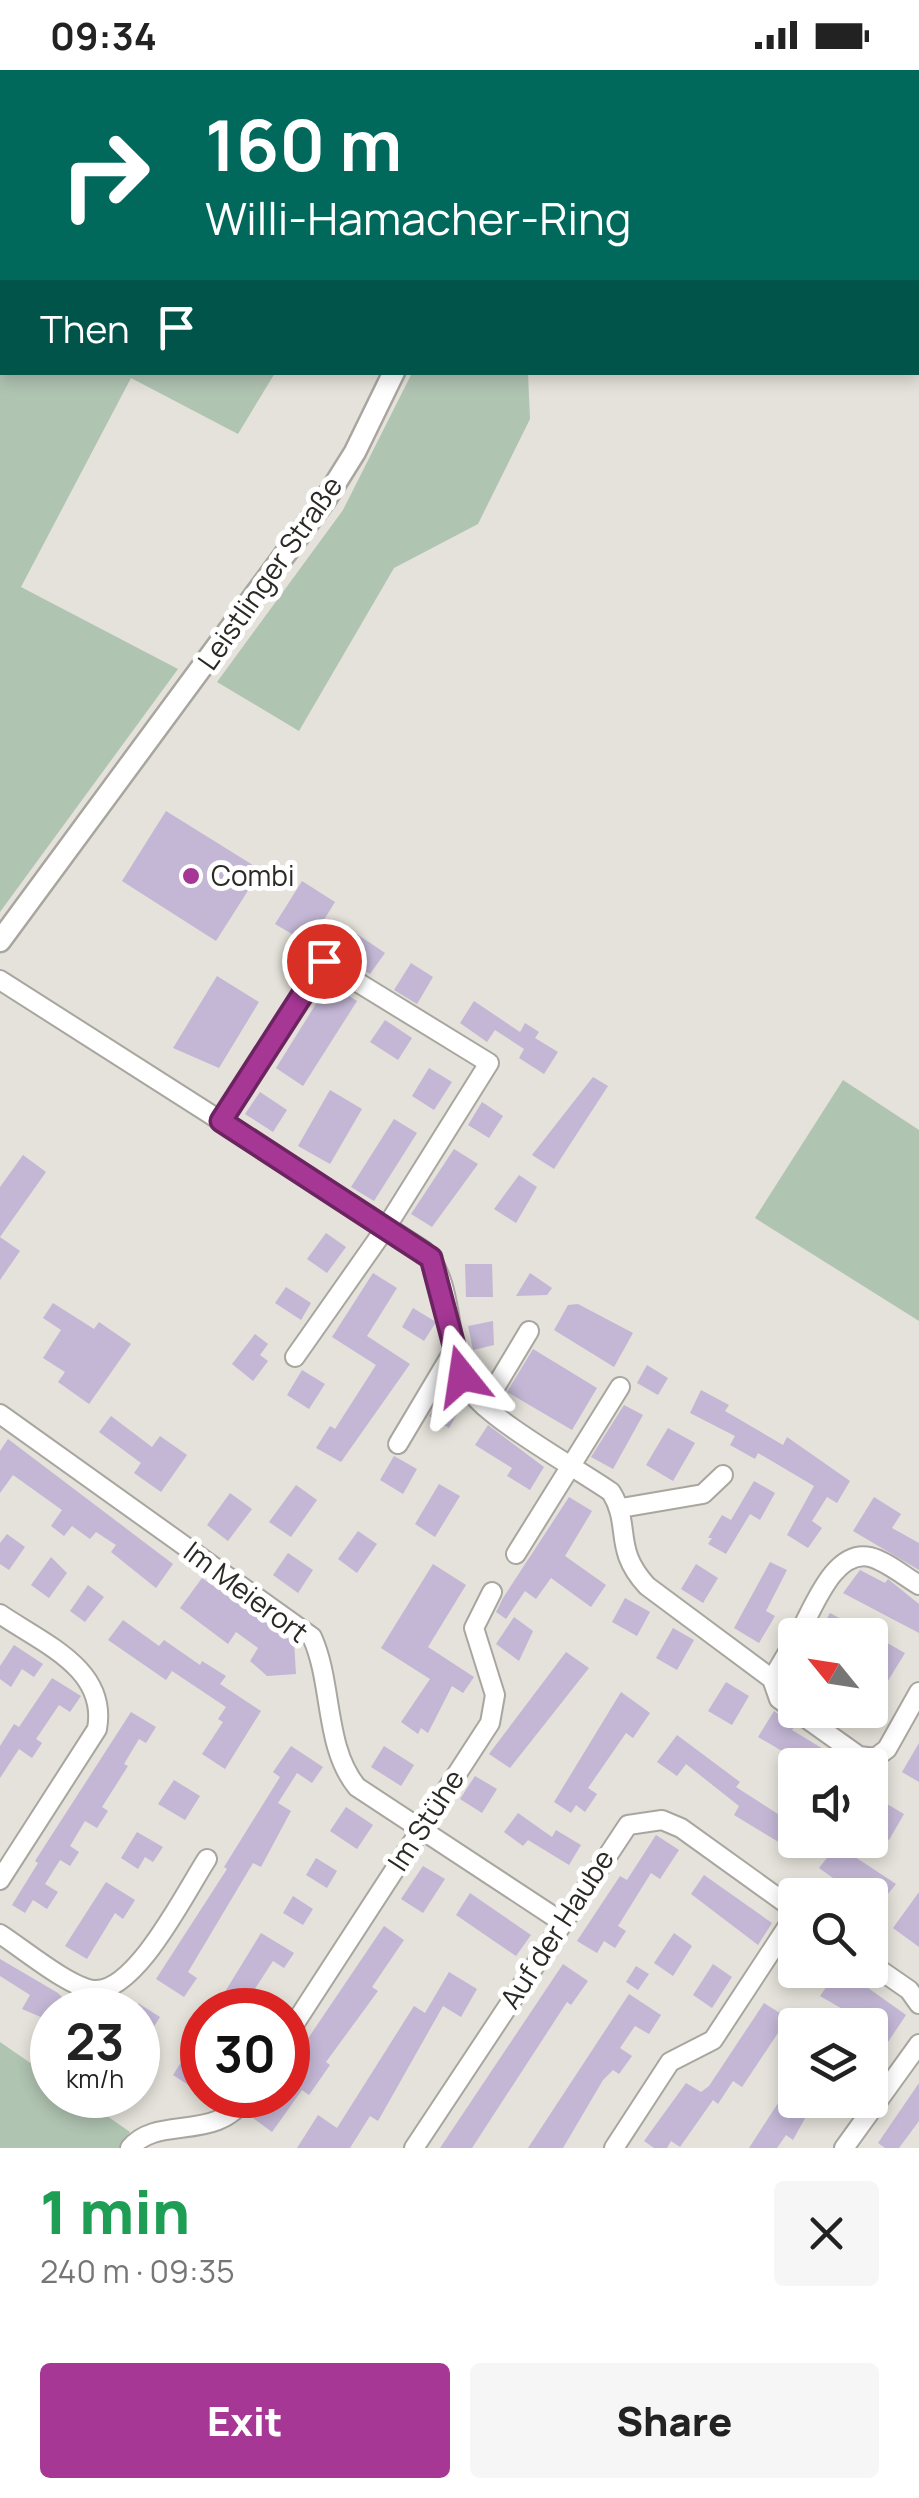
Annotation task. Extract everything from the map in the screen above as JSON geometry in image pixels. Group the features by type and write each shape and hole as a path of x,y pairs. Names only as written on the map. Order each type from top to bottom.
{"street":[{"name":"Leistlinger Straße","path":"0,941 325,500 392,375"},
{"path":"221,1121 324,961 489,1063 387,1226 295,1356"},
{"path":"0,980 387,1226 431,1258 454,1350 471,1392 484,1406 612,1492 621,1508 623,1552 631,1569 646,1586 772,1679 779,1698 860,1756 874,1758 886,1749 919,1692"},
{"path":"484,1406 529,1331"},
{"path":"398,1444 454,1350"},
{"path":"516,1554 620,1387"},
{"name":"Im Meierort","path":"0,1414 312,1637 323,1660 345,1772 357,1787 418,1831 562,1922"},
{"path":"621,1508 703,1494 724,1476"},
{"path":"808,1618 839,1566 856,1556 873,1558 919,1585"},
{"name":"Im Stühe","path":"310,2000 490,1723 495,1695 474,1628 492,1592"},
{"path":"0,1614 83,1672 96,1689 102,1707 98,1729 0,1880"},
{"path":"772,1679 778,1668"},
{"name":"Auf der Haube","path":"414,2148 628,1825 662,1820 681,1828 778,1899"},
{"path":"0,1934 84,1986 94,1990 119,1985 137,1967 207,1859"},
{"path":"614,2148 670,2062 713,2040 778,1939"},
{"path":"888,1975 919,2004"},
{"path":"844,2148 919,2044"},
{"path":"130,2148 151,2136 228,2118"}],"green space":[{"path":"0,375 274,375 238,434 131,378 21,587 178,669 0,912"},
{"path":"411,375 528,375 530,419 478,524 394,568 299,731 217,682 343,510"},
{"path":"843,1080 919,1130 919,1321 755,1218"},
{"path":"0,2042 30,2063 30,2118 110,2118 130,2132 120,2148 0,2148"}],"building":[{"name":"Combi","path":"166,811 261,870 216,941 122,881"},
{"path":"302,881 335,902 309,944 275,924"},
{"path":"357,934 385,953 370,974 342,956"},
{"path":"411,963 433,977 417,1004 394,990"},
{"path":"217,976 259,1002 219,1068 173,1048"},
{"path":"329,983 357,1001 303,1086 276,1068"},
{"path":"474,1001 520,1032 525,1023 539,1032 535,1038 558,1052 544,1074 519,1058 524,1049 495,1030 487,1042 460,1023"},
{"path":"385,1020 412,1038 398,1060 370,1042"},
{"path":"429,1068 452,1082 434,1110 412,1096"},
{"path":"593,1077 608,1086 554,1169 532,1155"},
{"path":"330,1090 362,1109 330,1164 298,1146"},
{"path":"260,1092 287,1110 273,1132 245,1114"},
{"path":"482,1102 503,1116 489,1138 468,1125"},
{"path":"394,1119 417,1133 374,1201 351,1187"},
{"path":"454,1149 478,1164 432,1227 411,1214"},
{"path":"23,1155 46,1172 0,1237 0,1187"},
{"path":"519,1175 537,1187 516,1223 494,1209"},
{"path":"326,1233 346,1247 327,1273 307,1259"},
{"path":"0,1237 20,1251 0,1280"},
{"path":"465,1264 492,1264 493,1297 466,1297"},
{"path":"373,1273 397,1288 367,1336 410,1364 341,1462 316,1448 330,1426 335,1429 376,1365 332,1337"},
{"path":"530,1273 552,1288 547,1295 516,1296"},
{"path":"286,1287 311,1303 301,1320 275,1303"},
{"path":"53,1303 94,1329 99,1322 131,1344 89,1404 58,1382 65,1372 43,1358 61,1330 43,1318"},
{"path":"578,1304 633,1333 614,1367 554,1330 568,1305"},
{"path":"413,1308 436,1322 424,1341 402,1327"},
{"path":"493,1321 494,1345 473,1350 468,1326"},
{"path":"255,1334 268,1344 260,1355 268,1361 253,1381 232,1364"},
{"path":"533,1349 597,1388 572,1430 507,1392"},
{"path":"647,1365 668,1378 658,1395 637,1383"},
{"path":"302,1370 325,1384 309,1409 287,1395"},
{"path":"701,1390 729,1405 725,1411 783,1445 787,1437 850,1481 837,1503 827,1497 812,1521 822,1528 808,1548 787,1535 814,1486 758,1453 755,1459 730,1445 735,1436 690,1413"},
{"path":"442,1395 462,1406 449,1428 429,1416"},
{"path":"624,1405 643,1415 613,1469 591,1457"},
{"path":"111,1416 152,1447 160,1436 187,1455 161,1492 134,1473 141,1463 99,1432"},
{"path":"488,1425 544,1467 530,1490 507,1476 512,1468 475,1445"},
{"path":"668,1428 695,1443 673,1481 646,1465"},
{"path":"8,1439 173,1564 156,1588 111,1552 116,1545 96,1532 90,1539 72,1526 64,1536 51,1526 62,1510 13,1475 0,1493 0,1451"},
{"path":"394,1456 417,1469 403,1494 380,1480"},
{"path":"754,1481 775,1493 760,1520 750,1514 726,1554 708,1544 712,1538 708,1538 722,1515 731,1520"},
{"path":"439,1484 460,1496 435,1537 415,1524"},
{"path":"296,1485 317,1500 291,1537 269,1522"},
{"path":"230,1493 252,1509 228,1541 207,1525"},
{"path":"569,1497 592,1511 565,1556 606,1585 591,1607 551,1578 536,1599 525,1591 506,1619 496,1612 503,1598"},
{"path":"874,1497 901,1514 892,1528 919,1543 919,1570 853,1531"},
{"path":"358,1531 377,1544 357,1573 338,1559"},
{"path":"7,1534 25,1547 9,1570 0,1564 0,1543"},
{"path":"288,1553 313,1570 298,1593 273,1575"},
{"path":"51,1557 67,1573 49,1598 31,1585"},
{"path":"770,1562 787,1570 766,1611 775,1616 759,1643 734,1628"},
{"path":"433,1564 466,1585 428,1647 474,1677 463,1693 452,1686 428,1733 421,1728 418,1734 401,1722 430,1679 381,1648"},
{"path":"696,1564 718,1578 703,1603 681,1589"},
{"path":"860,1570 885,1583 888,1579 919,1604 919,1633 843,1593"},
{"path":"202,1578 294,1642 296,1674 267,1676 250,1661 258,1648 236,1632 228,1644 180,1608"},
{"path":"88,1585 104,1597 85,1622 70,1611"},
{"path":"625,1598 650,1612 637,1636 612,1622"},
{"path":"514,1617 533,1631 519,1661 496,1644"},
{"path":"123,1620 159,1646 164,1640 200,1665 202,1661 226,1676 220,1684 261,1711 225,1769 202,1754 223,1722 218,1719 226,1707 172,1671 166,1680 108,1640"},
{"path":"673,1628 694,1640 677,1670 656,1658"},
{"path":"888,1643 905,1653 888,1681"},
{"path":"14,1645 43,1664 34,1677 22,1669 11,1687 0,1679 0,1666"},
{"path":"566,1652 589,1668 510,1768 489,1754"},
{"path":"52,1678 81,1696 70,1712 59,1705 36,1739 42,1743 32,1758 19,1749 0,1778 0,1746 14,1724 19,1727"},
{"path":"726,1682 749,1696 732,1725 708,1711"},
{"path":"621,1692 650,1713 633,1738 626,1733 588,1788 597,1794 585,1812 576,1805 571,1813 554,1802"},
{"path":"774,1711 778,1714 778,1728 794,1728 822,1748 778,1749 758,1737"},
{"path":"131,1712 156,1727 146,1743 139,1739 124,1764 128,1766 102,1807 108,1811 97,1828 85,1821 70,1846 79,1852 70,1866 60,1860 45,1884 58,1892 47,1909 33,1900 25,1913 12,1905 38,1863 35,1861"},
{"path":"677,1735 740,1782 736,1787 778,1814 778,1842 734,1815 739,1806 686,1764 677,1776 657,1762"},
{"path":"919,1743 919,1782 902,1772"},
{"path":"291,1746 323,1767 312,1783 297,1773 278,1803 291,1811 261,1867 253,1863 188,1972 197,1978 190,1988 180,1988 180,1994 156,1979 280,1777 273,1772"},
{"path":"384,1746 414,1765 401,1786 371,1767"},
{"path":"475,1776 497,1789 482,1813 460,1799"},
{"path":"174,1780 200,1796 185,1820 158,1804"},
{"path":"888,1805 904,1814 888,1839"},
{"path":"346,1807 373,1825 357,1849 330,1831"},
{"path":"518,1813 552,1837 556,1830 581,1845 569,1865 528,1840 523,1846 504,1832"},
{"path":"137,1832 163,1847 153,1862 145,1857 138,1869 121,1858"},
{"path":"656,1835 679,1850 660,1879 651,1873 618,1926 626,1931 615,1948 604,1941 597,1953 577,1941 620,1876 627,1880"},
{"path":"316,1858 337,1871 327,1888 306,1875"},
{"path":"827,1858 857,1858 887,1878 833,1878 819,1868"},
{"path":"423,1866 445,1879 423,1913 401,1899"},
{"path":"704,1875 772,1923 758,1945 691,1894"},
{"path":"106,1882 135,1900 123,1919 115,1913 87,1959 65,1946"},
{"path":"919,1892 919,1947 893,1928"},
{"path":"470,1893 531,1935 516,1956 456,1915"},
{"path":"293,1896 313,1909 303,1925 283,1913"},
{"path":"384,1926 404,1940 372,1987 378,1991 326,2062 330,2065 310,2094 310,2035"},
{"path":"261,1933 294,1953 284,1968 273,1961 255,1988 227,1988"},
{"path":"674,1933 692,1946 673,1976 654,1963"},
{"path":"0,1959 49,1988 30,1988 30,1995 0,1976"},
{"path":"563,1964 588,1981 571,2005 567,2002 472,2148 440,2148"},
{"path":"713,1964 732,1977 712,2008 693,1995"},
{"path":"636,1966 649,1974 638,1990 626,1982"},
{"path":"449,1972 477,1989 461,2017 443,2006 378,2121 370,2116 350,2148 297,2148 318,2115 337,2128 414,2006 425,2013"},
{"path":"826,1988 868,1988 906,2015 888,2042 888,2008 841,2008 820,1996"},
{"path":"629,1994 661,2015 649,2034 635,2026 620,2048 632,2056 619,2074 613,2070 603,2080 563,2148 528,2148"},
{"path":"30,1995 30,2012 22,2009"},
{"path":"764,2003 778,2012 778,2033 742,2087 733,2081 718,2104 713,2100 680,2147 671,2141 667,2148 654,2148 644,2141 686,2083 701,2092 709,2086"},
{"path":"919,2083 919,2121 899,2148 885,2148 878,2143"},
{"path":"778,2103 778,2118 805,2118 793,2140 786,2135 777,2148 749,2148"},
{"path":"253,2118 282,2118 272,2132"}],"place":[{"name":"Combi","path":"191,876"}],"route":[{"path":"324,961 221,1121 431,1258 438,1272 462,1376"}]}
